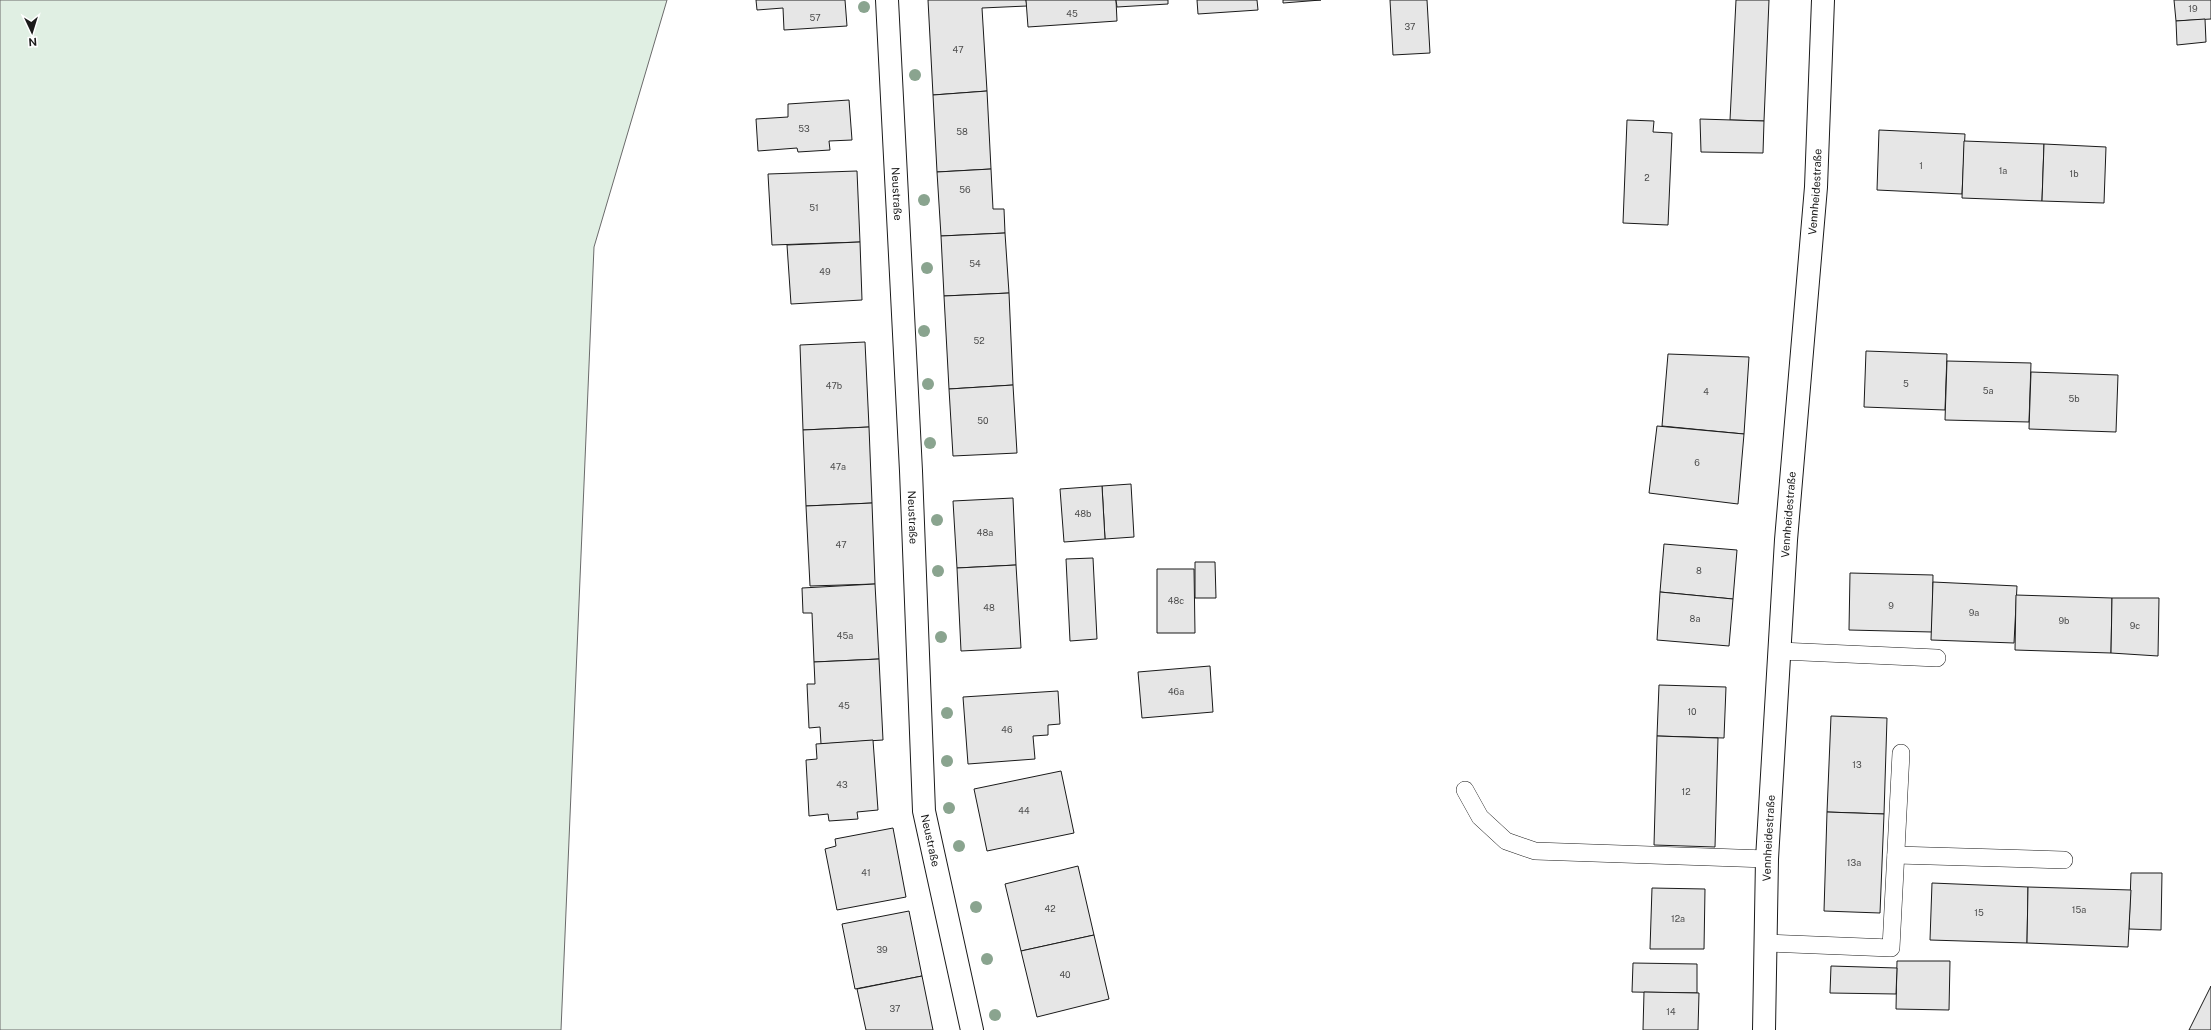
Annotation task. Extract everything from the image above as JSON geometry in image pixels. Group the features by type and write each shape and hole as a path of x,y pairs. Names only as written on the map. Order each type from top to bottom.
{"street":[{"name":"Neustraße","path":"887,0 911,470 924,811 972,1030"},
{"name":"Vennheidestraße","path":"1764,1030 1768,859 1786,540 1816,187 1823,0"}],"lane":[{"path":"1780,651 1937,658"},
{"path":"1766,943 1891,948 1901,753"},
{"path":"1465,790 1480,817 1506,841 1535,851 1768,859"},
{"path":"1896,855 2064,860"}],"green space":[{"path":"0,0 667,0 594,247 561,1030 0,1030"}],"building":[{"path":"756,0 845,0 847,26 784,30 783,8 757,10"},
{"path":"928,0 1026,0 1027,6 982,8 987,91 933,95"},
{"path":"1026,0 1116,0 1117,21 1028,27"},
{"path":"1116,0 1168,0 1168,4 1117,7"},
{"path":"1197,0 1257,0 1258,10 1198,14"},
{"path":"1283,0 1321,0 1283,3"},
{"path":"1390,0 1427,0 1430,53 1393,55"},
{"path":"1736,0 1769,0 1764,121 1730,120"},
{"path":"2174,0 2211,0 2211,19 2176,21"},
{"path":"2205,19 2206,42 2177,45 2176,21"},
{"path":"987,91 991,169 937,172 933,95"},
{"path":"849,100 852,140 829,141 830,150 798,152 797,148 758,151 756,119 788,117 788,104"},
{"path":"1700,119 1764,121 1763,153 1701,152"},
{"path":"1627,120 1654,121 1653,132 1672,133 1668,225 1623,223"},
{"path":"1879,130 1965,134 1962,194 1877,190"},
{"path":"1964,141 2044,144 2042,201 1962,198"},
{"path":"2044,144 2106,147 2104,203 2042,201"},
{"path":"991,169 993,209 1004,209 1005,233 941,236 937,172"},
{"path":"857,171 860,242 772,245 768,174"},
{"path":"1005,233 1009,293 944,296 941,236"},
{"path":"860,242 862,300 791,304 787,245"},
{"path":"1009,293 1013,385 949,389 944,296"},
{"path":"865,342 869,427 803,430 800,345"},
{"path":"1866,351 1947,354 1945,410 1864,407"},
{"path":"1668,354 1749,357 1744,434 1662,426"},
{"path":"1947,361 2031,363 2029,422 1945,420"},
{"path":"2031,372 2118,375 2116,432 2029,429"},
{"path":"1013,385 1017,453 953,456 949,389"},
{"path":"1657,426 1744,434 1738,504 1649,493"},
{"path":"869,427 872,503 806,506 803,430"},
{"path":"1131,484 1134,537 1105,539 1102,486"},
{"path":"1102,486 1105,539 1064,542 1060,489"},
{"path":"1013,498 1016,565 957,568 953,501"},
{"path":"872,503 875,584 810,586 806,506"},
{"path":"1664,544 1737,550 1733,599 1660,592"},
{"path":"1093,558 1097,639 1070,641 1066,559"},
{"path":"1195,562 1215,562 1216,598 1195,598"},
{"path":"1016,565 1021,648 961,651 957,568"},
{"path":"1157,569 1194,569 1195,633 1157,633"},
{"path":"1850,573 1933,575 1932,632 1849,630"},
{"path":"1933,582 2017,586 2014,643 1931,640"},
{"path":"875,584 879,659 814,662 812,613 803,613 802,588"},
{"path":"1660,592 1733,599 1729,646 1657,640"},
{"path":"2016,595 2112,598 2111,653 2015,650"},
{"path":"2112,598 2159,598 2158,656 2111,653"},
{"path":"879,659 883,740 821,744 820,727 809,728 807,684 815,684 814,662"},
{"path":"1210,666 1213,712 1142,718 1138,672"},
{"path":"1659,685 1726,687 1724,738 1657,736"},
{"path":"1058,691 1060,724 1048,725 1048,735 1033,736 1035,759 968,764 963,697"},
{"path":"1831,716 1887,718 1884,814 1827,812"},
{"path":"1657,736 1718,738 1715,847 1654,845"},
{"path":"873,740 878,810 857,812 858,819 829,821 828,814 809,816 806,760 817,759 816,744"},
{"path":"1061,771 1074,833 987,851 974,789"},
{"path":"1827,812 1884,814 1880,913 1824,911"},
{"path":"893,828 906,897 837,910 825,849 836,846 835,839"},
{"path":"1078,866 1094,935 1021,951 1005,884"},
{"path":"2131,873 2162,873 2161,930 2129,929"},
{"path":"1932,883 2028,887 2027,943 1930,940"},
{"path":"2028,887 2131,890 2128,947 2027,943"},
{"path":"1652,888 1705,889 1704,949 1650,949"},
{"path":"909,911 922,976 855,989 842,924"},
{"path":"1094,935 1109,999 1037,1017 1021,951"},
{"path":"1897,961 1950,961 1949,1010 1896,1009"},
{"path":"1633,963 1697,964 1697,993 1632,992"},
{"path":"1831,966 1897,968 1896,994 1830,993"},
{"path":"922,976 933,1030 866,1030 857,989"},
{"path":"2211,986 2211,1030 2189,1030"},
{"path":"1644,992 1699,993 1698,1030 1643,1030"}]}
